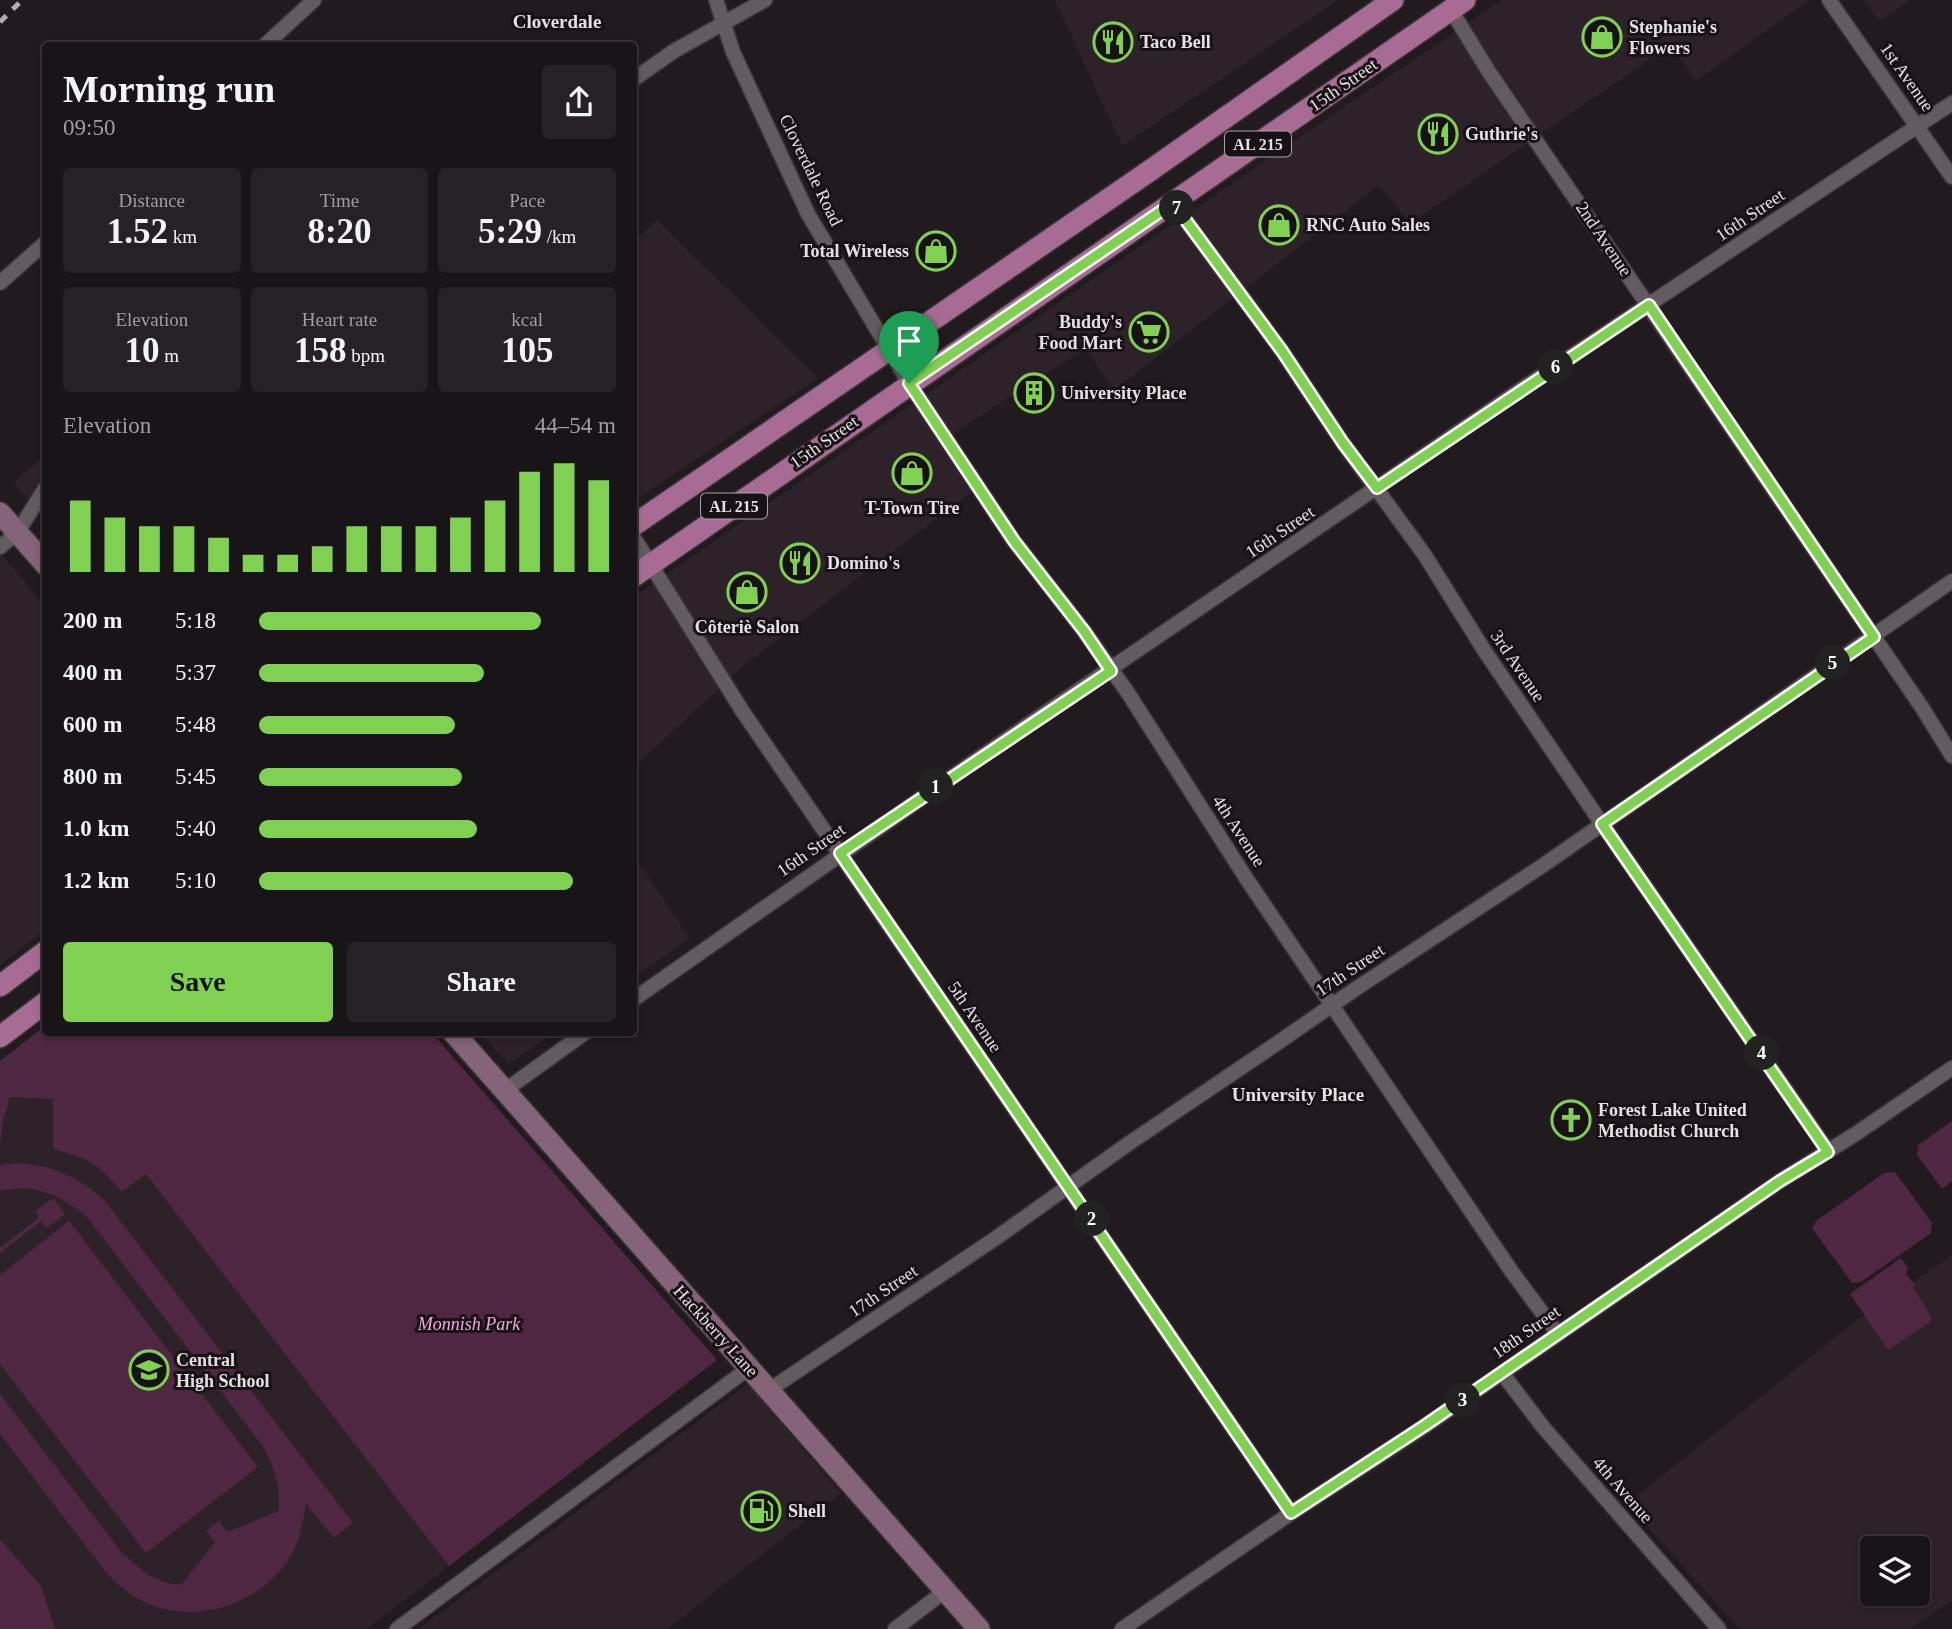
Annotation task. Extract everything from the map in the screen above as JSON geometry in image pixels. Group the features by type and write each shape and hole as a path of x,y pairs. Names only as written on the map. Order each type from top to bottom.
{"main road":[{"name":"AL 215","path":"637,523 1393,0"},
{"name":"15th Street","path":"642,570 1173,203 1453,3"},
{"path":"0,513 42,561"},
{"path":"0,986 42,954"},
{"path":"0,1037 42,1005"},
{"name":"Hackberry Lane","path":"456,1036 979,1629"}],"street":[{"path":"268,42 314,0"},
{"name":"Cloverdale Road","path":"716,0 733,52 808,214 888,349"},
{"path":"637,77 674,51 765,0"},
{"name":"1st Avenue","path":"1829,0 1952,177"},
{"name":"2nd Avenue","path":"1453,3 1489,72 1874,637 1952,756"},
{"name":"16th Street","path":"637,997 840,853 1377,488 1952,103"},
{"name":"3rd Avenue","path":"1173,203 1238,290 1343,443 1424,554 1484,650 1828,1152"},
{"path":"0,283 42,246"},
{"name":"4th Avenue","path":"888,349 1014,541 1128,693 1246,878 1513,1272 1558,1334"},
{"path":"0,547 17,533 42,492"},
{"name":"5th Avenue","path":"637,550 642,570 743,712 1291,1513"},
{"name":"17th Street","path":"769,1390 996,1238 1068,1185 1332,1005 1542,866 1952,582"},
{"path":"504,1091 580,1036"},
{"name":"18th Street","path":"1125,1628 1780,1181 1828,1152 1952,1068"},
{"path":"397,1629 749,1368"},
{"name":"4th Avenue","path":"1502,1373 1543,1427 1719,1629"},
{"path":"895,1629 945,1591"}],"shaded area":[{"path":"1055,0 1338,0 1122,146"},
{"path":"1502,0 1809,0 1696,81 1671,45 1410,223 1379,185 1114,390 1086,348 946,438 978,487 749,661 637,764 637,595 1162,231"},
{"path":"1863,0 1910,0 1880,21"},
{"path":"657,220 818,378 637,499 637,238"},
{"path":"42,457 42,516 14,483"},
{"path":"0,552 42,603 42,932 0,965"},
{"path":"637,860 690,938 637,975"},
{"name":"Central High School","path":"37,1032 449,1566 367,1629 0,1629 0,1061"},
{"path":"484,1036 550,1036 508,1064"},
{"path":"1952,1255 1952,1600 1910,1629 1740,1629 1627,1504 1857,1320"},
{"path":"748,1384 841,1493 667,1629 419,1629"}],"green space":[{"name":"Monnish Park","path":"42,1028 42,1036 435,1036 717,1360 449,1566 146,1174 122,1192 92,1163 53,1149 53,1099 10,1097 3,1120 0,1146 0,1061"},
{"path":"1952,1121 1952,1181 1942,1189 1917,1155 1918,1145"},
{"path":"19,1163 66,1174 86,1185 105,1201 353,1523 334,1538 306,1504 294,1550 282,1569 248,1597 207,1611 163,1609 142,1601 122,1588 105,1571 0,1434 0,1394 122,1553 148,1575 164,1582 181,1585 215,1542 206,1531 219,1521 227,1532 279,1511 279,1493 273,1469 262,1445 87,1217 68,1203 46,1193 24,1188 0,1191 0,1165"},
{"path":"1895,1172 1932,1223 1931,1233 1861,1282 1852,1283 1812,1228 1816,1221 1884,1173"},
{"path":"53,1198 65,1214 47,1228 41,1221 0,1253 0,1248 39,1218 35,1211"},
{"path":"69,1221 258,1467 146,1553 0,1364 0,1275"},
{"path":"1901,1258 1908,1268 1906,1274 1915,1285 1913,1287 1932,1318 1888,1350 1850,1294"},
{"path":"0,1539 41,1586 55,1629 0,1629"}],"railway":[{"path":"0,22 22,0"}],"place":[{"name":"Stephanie's Flowers","path":"1602,37"},
{"name":"Taco Bell","path":"1113,42"},
{"name":"Guthrie's","path":"1438,134"},
{"name":"RNC Auto Sales","path":"1279,225"},
{"name":"Total Wireless","path":"936,251"},
{"name":"Buddy's Food Mart","path":"1149,332"},
{"name":"University Place","path":"1034,393"},
{"name":"T-Town Tire","path":"912,473"},
{"name":"Domino's","path":"800,563"},
{"name":"Côteriè Salon","path":"747,592"},
{"name":"Forest Lake United Methodist Church","path":"1571,1120"},
{"name":"Central High School","path":"149,1370"},
{"name":"Shell","path":"761,1511"}],"district":[{"name":"Cloverdale","path":"557,21"},
{"name":"University Place","path":"1298,1094"}],"route":[{"path":"1173,203 1282,351 1343,443 1377,488 1649,305 1874,637 1602,824 1828,1152 1780,1181 1424,1426 1291,1513 840,853 1111,671 1084,631 1014,541 909,383 1173,203"}]}
